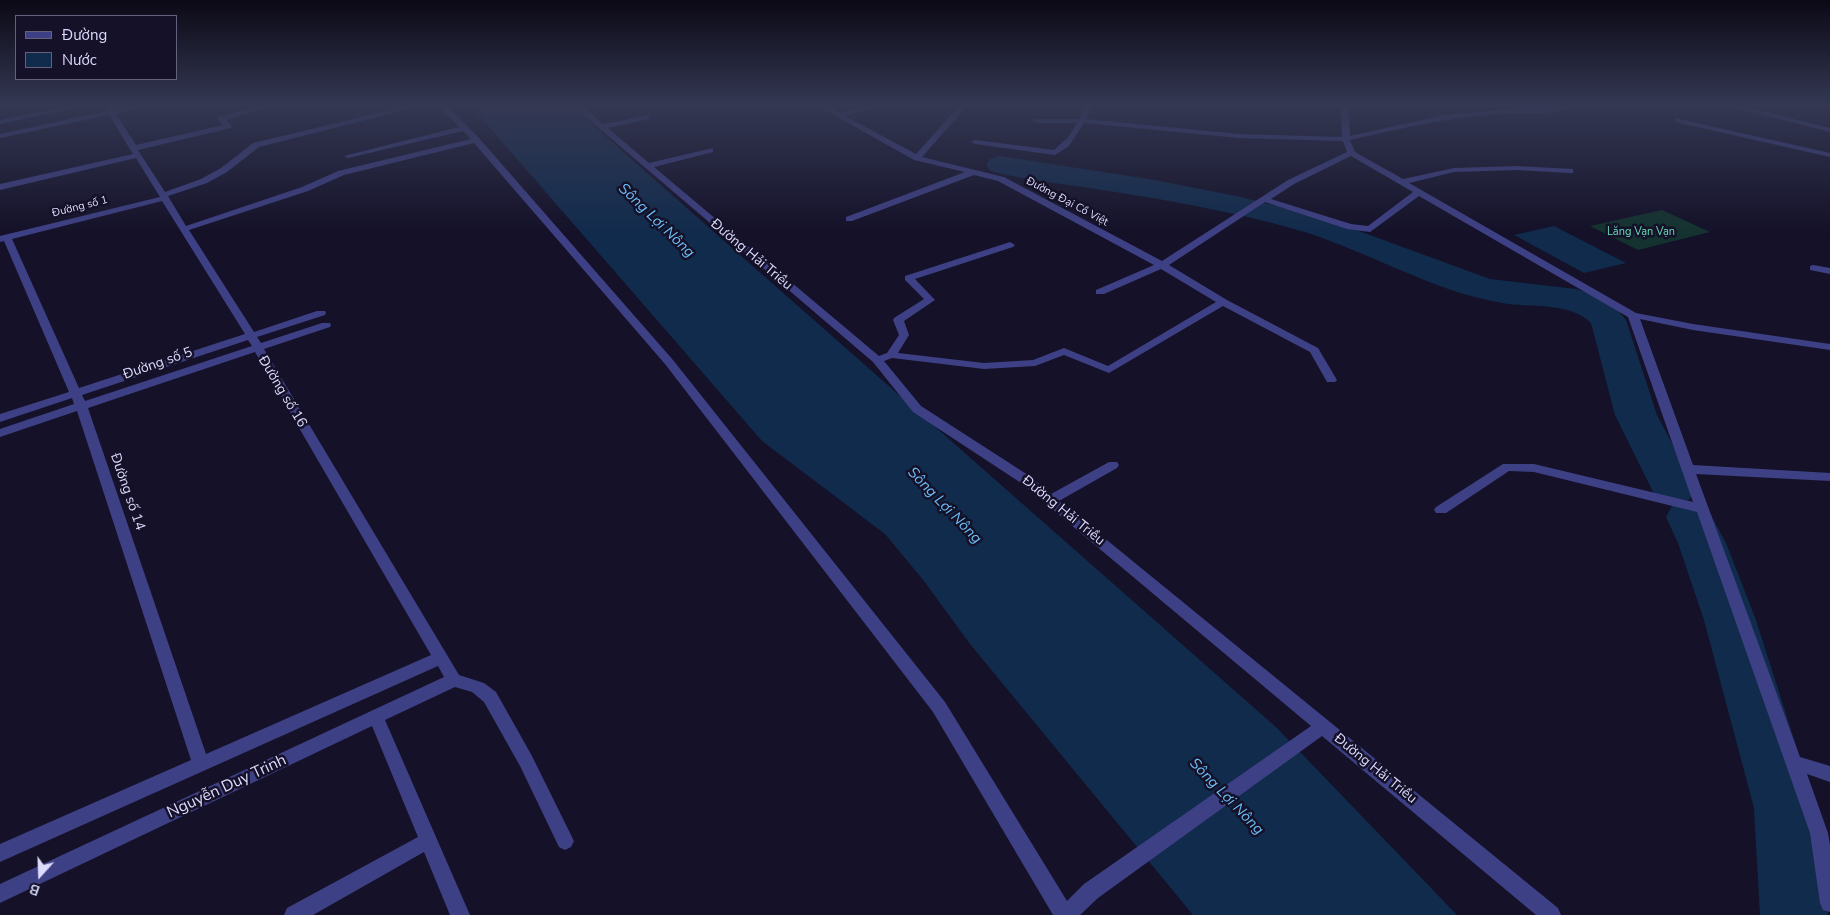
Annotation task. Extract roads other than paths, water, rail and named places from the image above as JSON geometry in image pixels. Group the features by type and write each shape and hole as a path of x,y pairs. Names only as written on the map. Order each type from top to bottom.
{"street":[{"name":"Đường số 16","path":"134,149 253,341 454,680"},
{"path":"0,187 148,149"},
{"name":"Đường số 1","path":"4,238 164,196 204,181 224,170 252,149"},
{"path":"348,156 378,149"},
{"path":"184,229 305,189 340,173 440,149"},
{"path":"484,149 669,362 939,707 1065,915 1091,891 1323,726"},
{"name":"Đường Hải Triều","path":"627,149 877,360 917,409 1026,480 1551,915"},
{"name":"Đường Đại Cồ Việt","path":"900,149 917,158 1001,179 1162,265 1223,302 1314,350 1330,380"},
{"path":"917,158 925,149"},
{"path":"1020,149 1055,154 1063,149"},
{"path":"1349,149 1351,153 1420,191 1633,316 1693,327 1830,347"},
{"path":"1803,149 1830,155"},
{"path":"647,166 710,150"},
{"path":"1100,292 1162,265 1290,182 1351,153"},
{"path":"1403,182 1454,170 1516,168 1570,171"},
{"path":"849,219 973,172"},
{"path":"1261,201 1350,227 1370,230 1420,191"},
{"name":"Đường số 14","path":"4,238 81,406 201,764"},
{"path":"891,355 904,335 898,320 930,300 908,278 1010,245"},
{"path":"1813,268 1830,271"},
{"path":"877,360 891,355 984,366 1035,363 1064,350 1109,370 1223,302"},
{"name":"Đường số 5","path":"0,433 81,406 322,313"},
{"path":"1633,316 1819,833 1830,903"},
{"name":"Đường số 5","path":"0,418 76,393 253,341 326,325"},
{"path":"1050,500 1113,464"},
{"path":"1441,510 1507,467 1514,466 1534,468 1701,508"},
{"path":"1687,469 1830,477"},
{"path":"0,853 440,658"},
{"path":"454,680 484,690 490,698 526,761 565,841"},
{"name":"Nguyễn Duy Trinh","path":"0,894 454,680"},
{"path":"376,717 460,915"},
{"path":"1794,763 1830,774"},
{"path":"294,915 429,840"}],"water":[{"name":"Sông Lợi Nông","path":"508,149 619,149 1277,728 1457,915 1193,915 970,644 924,581 885,534 762,441"},
{"path":"1554,226 1626,263 1584,273 1514,235"}],"waterway":[{"path":"1000,165 1155,189 1236,205 1307,223 1482,288 1506,293 1576,300 1596,308 1608,320 1636,415 1673,489"},
{"path":"1689,517 1702,543 1730,620 1785,808 1794,915"}],"park label":[{"name":"Lăng Vạn Vạn","path":"1641,232"}]}
